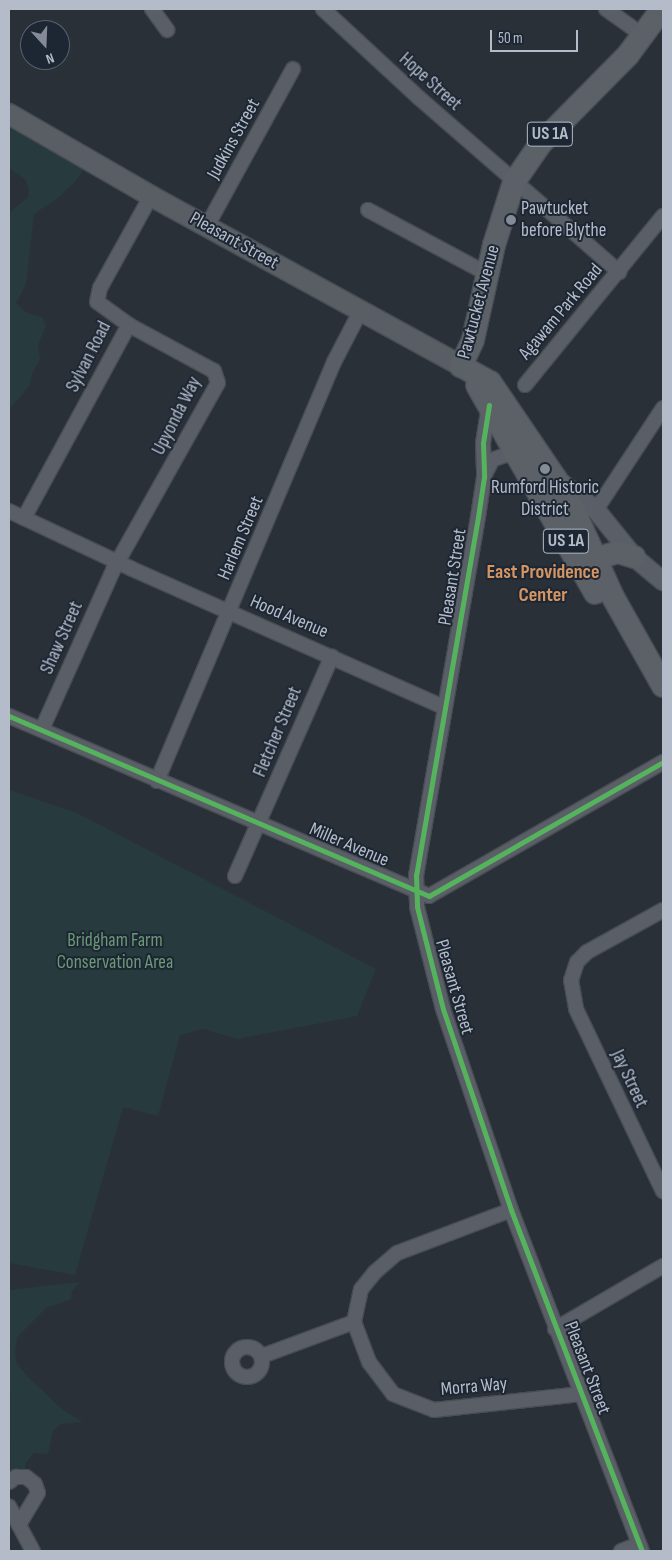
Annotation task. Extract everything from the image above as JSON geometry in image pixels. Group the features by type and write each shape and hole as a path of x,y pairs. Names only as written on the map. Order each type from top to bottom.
{"main road":[{"name":"Pawtucket Avenue","path":"662,9 644,36 541,143 514,182 488,274 468,371 477,389 586,560 663,686"},
{"name":"Pleasant Street","path":"9,114 151,196 361,310 468,371"},
{"name":"Pawtucket Avenue","path":"468,371 490,382 556,479 576,515 586,560 614,628 652,691 663,702"},
{"path":"586,560 618,552 634,557"}],"street":[{"path":"152,9 168,30"},
{"name":"Hope Street","path":"323,9 514,182 619,272"},
{"path":"606,9 644,36"},
{"name":"Judkins Street","path":"206,226 294,69"},
{"name":"Sylvan Road","path":"24,518 129,325 100,306 97,295 151,196"},
{"path":"368,210 488,274"},
{"name":"Agawam Park Road","path":"525,385 663,216"},
{"name":"Harlem Street","path":"157,781 231,612 334,362 361,310"},
{"name":"Upyonda Way","path":"119,563 218,383 214,371 129,325"},
{"name":"Pleasant Street","path":"489,406 483,443 484,477 416,875 416,893 439,993 511,1210 555,1329 641,1547"},
{"path":"596,510 663,408"},
{"name":"Pleasant Street","path":"484,477 492,460 505,455 519,456"},
{"path":"556,479 596,510 634,557 663,581"},
{"name":"Hood Avenue","path":"9,510 119,563 332,656 445,708"},
{"name":"Shaw Street","path":"42,729 119,563"},
{"name":"Fletcher Street","path":"235,876 332,656"},
{"name":"Miller Avenue","path":"9,716 157,781 407,886 416,893"},
{"path":"416,893 430,896 663,762"},
{"name":"Jay Street","path":"663,910 587,952 577,962 571,980 576,1009 663,1191"},
{"path":"262,1356 354,1322 361,1289 397,1253 511,1210"},
{"path":"555,1329 663,1266"},
{"name":"Morra Way","path":"354,1322 379,1380 392,1394 434,1410 531,1401 581,1394"},
{"path":"9,1482 16,1477 26,1477 37,1488 37,1499 20,1525"},
{"path":"9,1506 33,1551"},
{"path":"621,1551 641,1547"}],"green space":[{"path":"9,112 88,163 76,181 59,197 34,214 26,284 16,303 27,313 42,317 46,326 38,346 40,360 32,373 30,385 9,410 9,213 28,197 29,190 25,179 9,168"},
{"name":"Bridgham Farm Conservation Area","path":"9,790 77,813 376,969 357,1016 237,1039 203,1029 180,1035 158,1116 123,1107 75,1275 9,1263"},
{"path":"80,1282 72,1291 71,1299 46,1308 17,1337 15,1355 17,1364 28,1377 63,1410 83,1422 61,1424 53,1431 48,1454 34,1453 25,1464 26,1477 11,1478 9,1290"}],"cycle path":[{"path":"489,405 483,443 484,477 478,517 416,875 417,907 443,1009 511,1210 642,1551"},
{"path":"9,716 429,896 663,762"}],"place":[{"name":"Pawtucket before Blythe","path":"511,220"},
{"name":"Rumford Historic District","path":"545,469"}],"district":[{"name":"East Providence Center","path":"543,584"}]}
